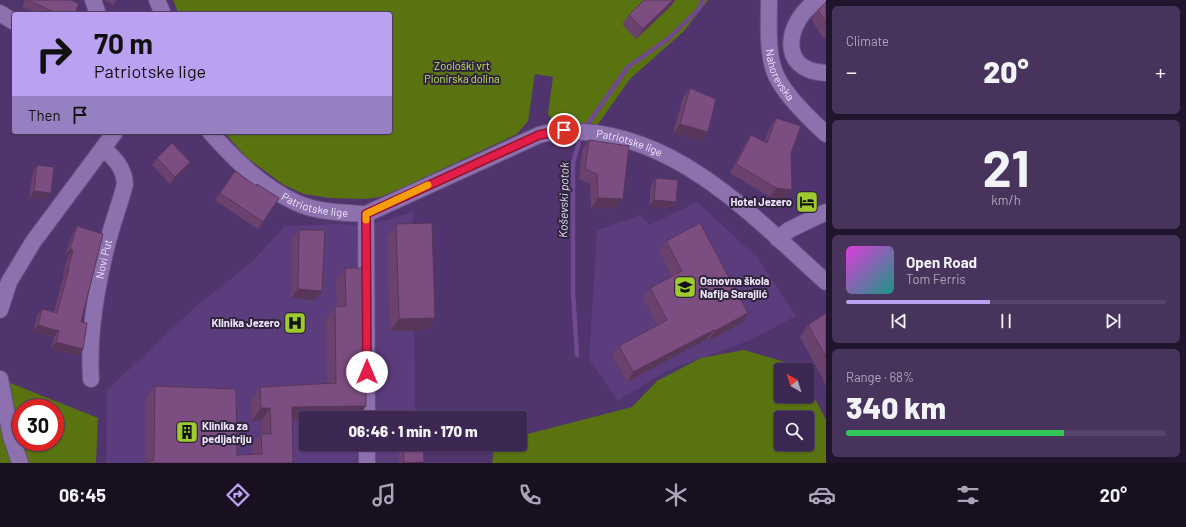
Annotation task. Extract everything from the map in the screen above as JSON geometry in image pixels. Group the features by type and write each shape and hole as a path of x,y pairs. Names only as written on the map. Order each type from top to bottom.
{"street":[{"path":"93,0 97,12"},
{"path":"158,0 162,12"},
{"name":"Nahorevska","path":"769,0 770,47 773,68 779,82 826,134"},
{"path":"818,0 809,6 802,15 792,34 790,45 791,53 805,68 826,73"},
{"path":"0,13 12,21"},
{"name":"Patriotske lige","path":"212,134 250,174 298,203 338,213 366,214 539,135 564,130 571,132 597,133 625,140 672,158 710,182 824,280"},
{"path":"0,310 9,282 20,262 114,134"},
{"name":"Novi Put","path":"91,379 89,352 95,302 107,244 125,184 125,176 120,166 103,148"},
{"path":"778,239 794,228 826,212"},
{"path":"366,214 367,411"},
{"path":"0,379 11,436 20,463"},
{"path":"367,451 367,463"}],"shaded area":[{"name":"Osnovna škola Nafija Sarajlić","path":"697,202 757,257 796,316 753,339 666,371 618,401 589,360 597,230 641,215 649,225"},
{"name":"Klinika Jezero","path":"413,212 415,411 299,411 299,451 416,451 416,463 106,463 107,390 194,308 253,261 285,226 341,224 366,226"}],"green space":[{"name":"Zoološki vrt Pionirska dolina","path":"173,0 708,0 684,31 630,79 596,127 552,120 548,114 553,77 535,74 528,121 517,134 406,186 380,197 365,199 329,198 304,194 284,185 247,158 226,134 392,134 392,12 178,12"},
{"path":"744,350 782,361 784,363 774,363 774,403 814,403 814,397 826,420 826,463 492,463 494,451 527,451 527,434 632,407 657,381 701,358"},
{"path":"0,379 50,399 12,399 12,451 64,451 64,404 98,418 96,463 0,463"}],"building":[{"path":"28,0 71,0 79,4 76,10 80,12 52,12"},
{"path":"644,0 673,0 643,29 629,15"},
{"path":"826,2 826,23 818,10"},
{"path":"690,88 716,99 708,132 680,124"},
{"path":"776,118 801,126 791,153 792,190 776,188 736,164 751,135 767,143"},
{"path":"589,140 629,146 623,199 598,198 597,174 585,169"},
{"path":"172,143 190,162 175,177 157,158"},
{"path":"37,165 54,167 51,193 34,191"},
{"path":"235,171 256,186 257,184 279,198 263,222 220,193"},
{"path":"656,178 678,180 676,202 654,200"},
{"path":"432,223 435,318 399,319 396,224"},
{"path":"700,223 748,313 633,372 619,346 667,320 650,288 682,271 666,241"},
{"path":"77,226 103,234 81,322 87,323 83,349 56,342 59,331 38,325 42,309 57,313 73,250 70,249"},
{"path":"299,230 325,230 322,291 298,289"},
{"path":"345,268 366,268 366,406 292,407 293,463 145,463 154,460 155,386 236,389 237,455 262,454 261,434 271,434 270,408 261,408 260,387 336,383 335,307 346,306"},
{"path":"826,313 826,357 808,325"},
{"path":"403,451 423,451 424,462 404,463"}],"waterway":[{"name":"Koševski potok","path":"585,128 628,67 668,39 698,10 703,0"},
{"name":"Koševski potok","path":"577,355 573,292 573,163 581,135"}],"slow traffic":[{"path":"366,220 366,214 428,185"}],"place":[{"name":"Hotel Jezero","path":"807,202"},
{"name":"Osnovna škola Nafija Sarajlić","path":"685,287"},
{"name":"Klinika Jezero","path":"295,323"},
{"name":"Klinika za pedijatriju","path":"187,432"}],"route":[{"path":"367,372 368,280 366,214 539,135 564,130"}]}
